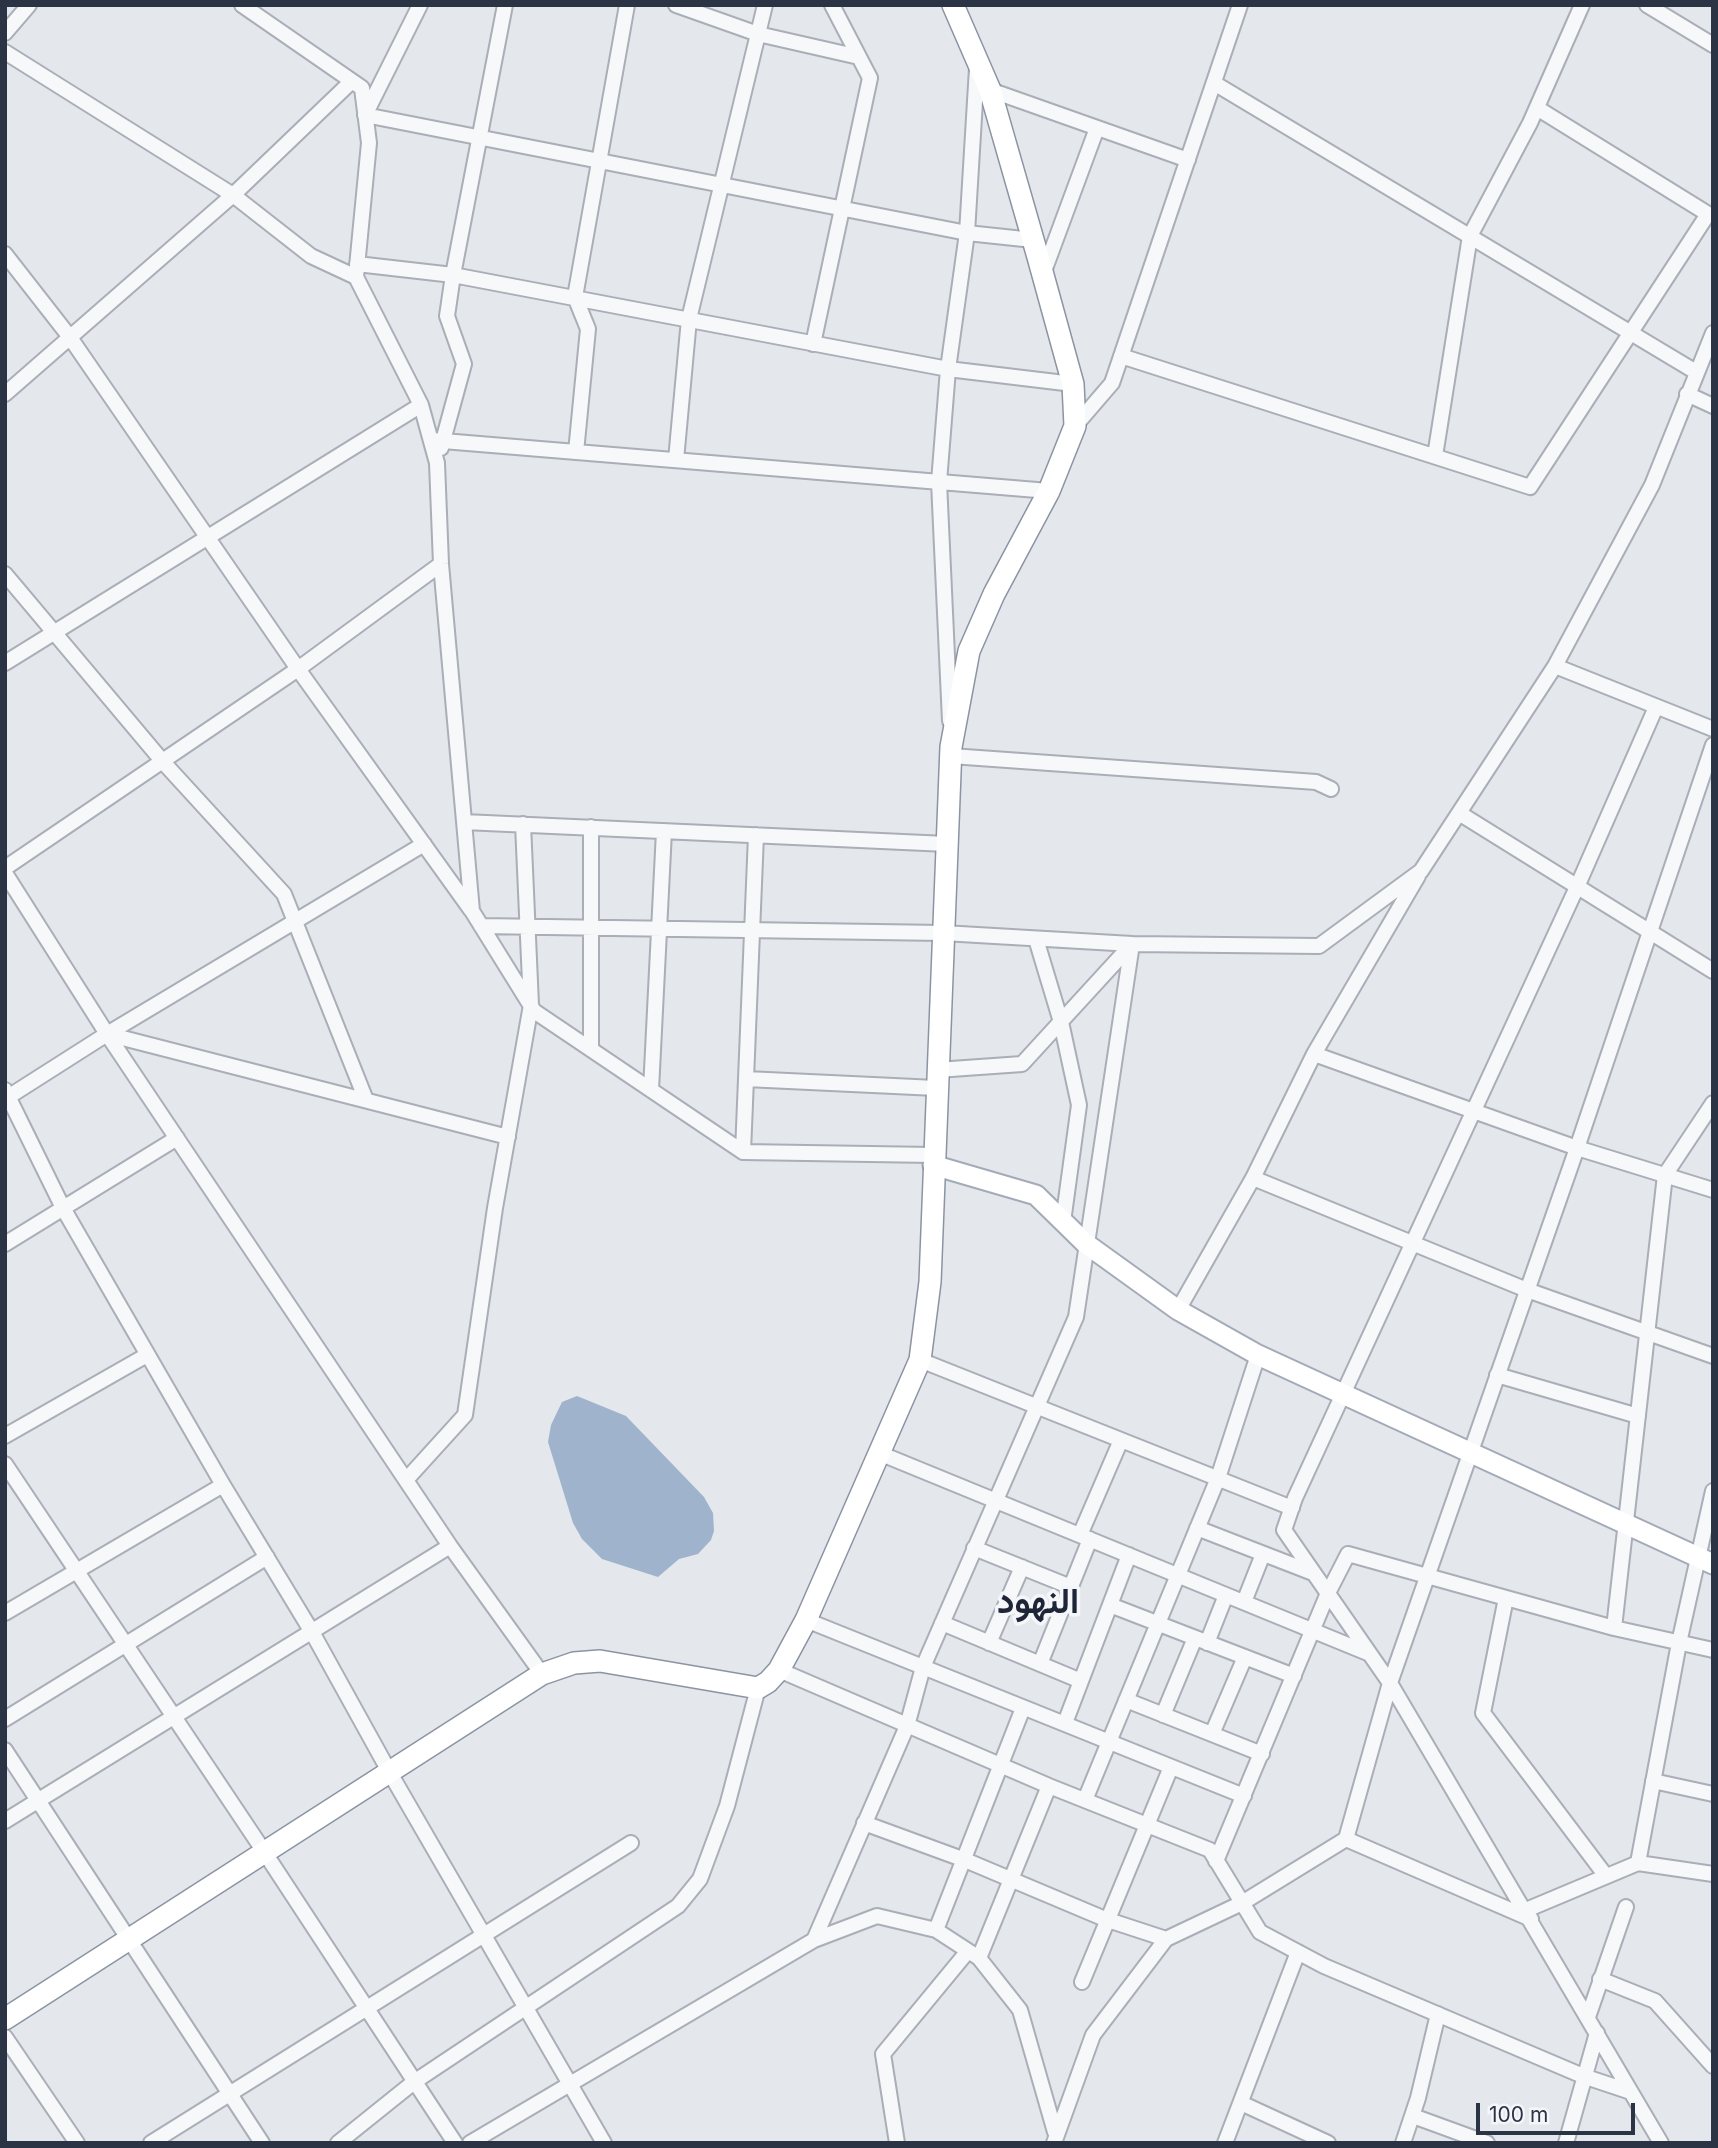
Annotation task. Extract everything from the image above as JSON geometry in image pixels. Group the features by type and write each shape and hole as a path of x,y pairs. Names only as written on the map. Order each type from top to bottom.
{"highway":[{"path":"5,2019 542,1674 574,1663 600,1661 758,1688 779,1670 806,1620 920,1360 930,1282 951,752 969,651 994,594 1049,491 1075,426 1073,384 990,90 953,5"}],"main road":[{"path":"933,1160 1036,1195 1085,1244 1178,1310 1258,1355 1705,1560"}],"street":[{"path":"5,33 29,5"},
{"path":"242,5 362,88 369,143 357,270 437,440"},
{"path":"365,115 420,5"},
{"path":"472,911 441,564 437,440 464,363 447,316 478,136 505,5"},
{"path":"576,452 589,330 575,297 627,5"},
{"path":"676,5 758,34 859,57"},
{"path":"676,460 689,319 765,5"},
{"path":"813,344 870,78 832,5"},
{"path":"1075,426 1111,383 1240,5"},
{"path":"1435,456 1470,236 1536,108 1582,5"},
{"path":"1647,5 1713,44"},
{"path":"5,52 233,195 311,256 357,270 453,275 948,369 1073,384"},
{"path":"978,63 967,233 948,369 939,482 951,752 1316,782 1331,789"},
{"path":"5,394 233,195 352,81"},
{"path":"1214,83 1696,372"},
{"path":"990,90 1188,160"},
{"path":"1121,356 1530,487 1629,332 1711,216 1536,108"},
{"path":"365,115 967,233 1032,240"},
{"path":"1042,277 1097,128"},
{"path":"5,254 69,336 298,670 472,911 534,1011 743,1152 933,1160"},
{"path":"1178,1310 1253,1178 1314,1054 1421,871 1555,666 1651,485 1713,333"},
{"path":"1687,394 1713,406"},
{"path":"5,663 421,405"},
{"path":"437,440 1049,491"},
{"path":"441,564 298,670 5,871 107,1034 450,1546 542,1674"},
{"path":"5,574 164,763 284,894 366,1100"},
{"path":"1555,666 1713,729"},
{"path":"1656,706 1577,887 1284,1530 1390,1683 1529,1914 1661,2143"},
{"path":"1054,2138 1093,2035 1166,1939 1242,1903 1346,1839 1390,1683 1577,1148 1648,931 1713,745"},
{"path":"1459,813 1713,971"},
{"path":"464,821 947,844"},
{"path":"406,1479 465,1415 531,1005 523,824"},
{"path":"591,1049 592,828"},
{"path":"651,1090 664,831"},
{"path":"743,1152 757,835"},
{"path":"424,844 6,1095 63,1208 223,1486 312,1632 390,1773 604,2143"},
{"path":"481,926 943,933 1132,944 1319,946 1421,871"},
{"path":"1036,939 1060,1022 1079,1105 1063,1222"},
{"path":"746,1079 937,1079 1022,1064 1132,944"},
{"path":"814,1940 907,1726 923,1667 1076,1317 1132,944"},
{"path":"107,1034 508,1137"},
{"path":"1314,1054 1577,1148 1713,1190"},
{"path":"1614,1628 1665,1175 1713,1103"},
{"path":"5,1244 177,1138"},
{"path":"1253,1178 1527,1290 1713,1356"},
{"path":"5,1436 147,1355"},
{"path":"1085,1800 1218,1478 1258,1355"},
{"path":"920,1360 1292,1508"},
{"path":"1497,1375 1638,1416"},
{"path":"1040,1664 1071,1587 1085,1537 1121,1440"},
{"path":"879,1453 1370,1655"},
{"path":"5,1464 455,2143"},
{"path":"5,1613 76,1569 223,1486"},
{"path":"1637,1863 1679,1643 1705,1560 1713,1491"},
{"path":"1197,1528 1315,1573"},
{"path":"5,1821 172,1715 450,1546"},
{"path":"974,1548 1071,1587"},
{"path":"1244,1602 1263,1554"},
{"path":"1216,1861 1328,1593 1348,1554 1614,1628 1713,1650"},
{"path":"1065,1723 1129,1555"},
{"path":"5,1719 267,1557"},
{"path":"989,1643 1022,1567"},
{"path":"1163,1715 1226,1595"},
{"path":"1506,1598 1483,1713 1606,1876"},
{"path":"1110,1605 1294,1676"},
{"path":"806,1620 1244,1796"},
{"path":"942,1623 1081,1681"},
{"path":"1212,1734 1245,1657"},
{"path":"779,1670 1049,1786 1210,1850 1260,1932 1298,1952 1438,2014 1583,2076 1631,2092"},
{"path":"338,2143 414,2082 678,1906 700,1879 727,1806 758,1688"},
{"path":"1126,1700 1262,1754"},
{"path":"936,1930 1003,1765 1023,1707"},
{"path":"5,1751 127,1941 262,2143"},
{"path":"1082,1982 1105,1919 1171,1767"},
{"path":"1653,1781 1713,1794"},
{"path":"897,2143 883,2054 973,1954 1010,1881 1049,1786"},
{"path":"864,1823 965,1860 1105,1919 1166,1939"},
{"path":"1346,1839 1529,1914 1637,1863 1713,1874"},
{"path":"151,2143 631,1843"},
{"path":"1588,2017 1626,1907"},
{"path":"470,2143 814,1940 877,1916 936,1930 973,1954 1020,2010 1054,2138"},
{"path":"1225,2143 1298,1952"},
{"path":"1600,1979 1655,2001 1713,2066"},
{"path":"1403,2143 1413,2116 1438,2014"},
{"path":"1566,2143 1597,2033"},
{"path":"5,2037 77,2143"},
{"path":"1241,2103 1328,2143"},
{"path":"1413,2116 1487,2143"}],"water":[{"path":"577,1396 626,1416 704,1497 713,1513 714,1531 711,1540 698,1554 679,1559 658,1577 602,1559 582,1539 573,1523 548,1442 551,1425 562,1402"}],"district":[{"name":"النهود","path":"1038,1602"}]}
